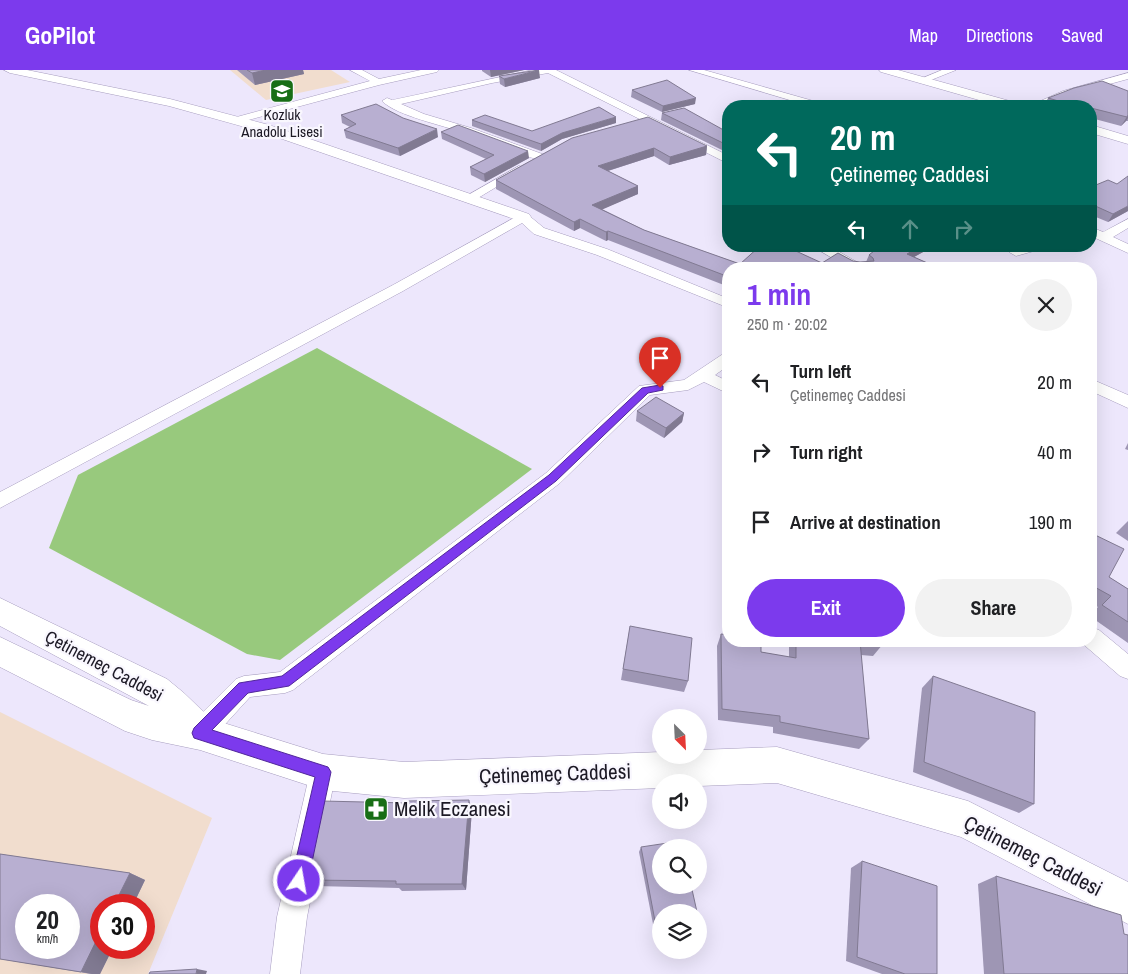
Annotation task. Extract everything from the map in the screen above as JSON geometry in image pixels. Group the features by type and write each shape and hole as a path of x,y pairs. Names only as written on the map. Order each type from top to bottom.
{"main road":[{"name":"Çetinemeç Caddesi","path":"0,611 155,690 172,704 200,733"},
{"name":"Çetinemeç Caddesi","path":"0,651 125,715 200,733 323,772 404,780 777,765 968,820 1128,904"}],"street":[{"path":"10,70 170,103 274,131 523,217 539,230 602,252 722,301"},
{"path":"354,70 373,84 390,103 420,116 545,155 469,198"},
{"path":"237,120 434,70"},
{"path":"390,103 492,80 549,70 722,157"},
{"path":"694,70 799,100"},
{"path":"885,70 992,100"},
{"path":"900,70 1006,100"},
{"path":"928,78 951,70"},
{"path":"1049,100 1066,93 1128,76"},
{"path":"629,124 648,120"},
{"path":"1097,127 1128,135"},
{"path":"1097,131 1128,140"},
{"path":"0,502 398,288 523,217"},
{"path":"1097,234 1128,223"},
{"path":"1097,234 1128,249"},
{"path":"829,252 849,262"},
{"path":"200,733 244,687 285,682 553,478 645,390 688,385 722,363"},
{"path":"703,375 722,385"},
{"path":"1097,387 1128,402"},
{"path":"1097,641 1128,668"},
{"path":"285,974 292,917 323,772"}],"shaded area":[{"name":"Kozluk Anadolu Lisesi","path":"230,70 331,70 350,82 266,100"},
{"path":"0,712 212,818 155,957 155,894 90,894 90,959 154,959 148,974 0,974"}],"green space":[{"path":"317,348 532,469 280,660 247,654 49,548 78,475"}],"building":[{"path":"247,70 266,70 252,73"},
{"path":"539,70 504,79 499,76"},
{"path":"667,80 696,98 663,106 632,90"},
{"path":"1102,81 1128,91 1127,117 1097,110 1097,100 1055,100 1048,98 1074,88"},
{"path":"376,104 403,118 437,129 398,148 344,130 356,124 341,115"},
{"path":"599,107 616,117 562,133 541,144 472,120 485,115 532,131"},
{"path":"684,108 722,129 722,143 662,113"},
{"path":"648,117 707,146 670,157 654,148 598,166 638,186 592,205 644,230 734,262 722,262 722,274 608,231 606,232 580,219 574,222 496,180 572,138"},
{"path":"458,125 528,151 484,174 470,167 494,155 441,132"},
{"path":"1128,176 1128,206 1113,214 1097,207 1097,185 1108,180 1117,184"},
{"path":"753,252 798,252 820,262 742,262"},
{"path":"873,252 910,252 907,254 925,262 860,262 874,261 869,255"},
{"path":"838,253 853,261 860,262 824,262"},
{"path":"656,397 684,413 666,428 637,411"},
{"path":"1097,536 1124,549 1109,577 1128,589 1128,622 1102,605 1111,596 1097,588"},
{"path":"630,626 692,638 688,681 623,669"},
{"path":"721,634 722,647 761,647 761,652 796,658 796,647 861,647 869,739 780,722 780,716 722,709"},
{"path":"933,676 1035,712 1034,804 924,762"},
{"path":"469,800 462,884 396,884 396,881 306,880 322,801 407,803 407,801"},
{"path":"652,845 652,894 693,894 695,904 652,905 641,847"},
{"path":"0,854 130,873 120,894 90,894 90,954 81,972 0,959"},
{"path":"862,861 937,886 937,974 905,974 857,957"},
{"path":"996,876 1121,915 1124,934 1128,935 1128,974 1004,974"},
{"path":"197,969 196,974 149,974 150,972"}],"place":[{"name":"Kozluk Anadolu Lisesi","path":"282,91"},
{"name":"Melik Eczanesi","path":"376,809"}],"route":[{"path":"299,881 323,772 200,733 244,687 285,682 553,478 645,390 660,388"}]}
